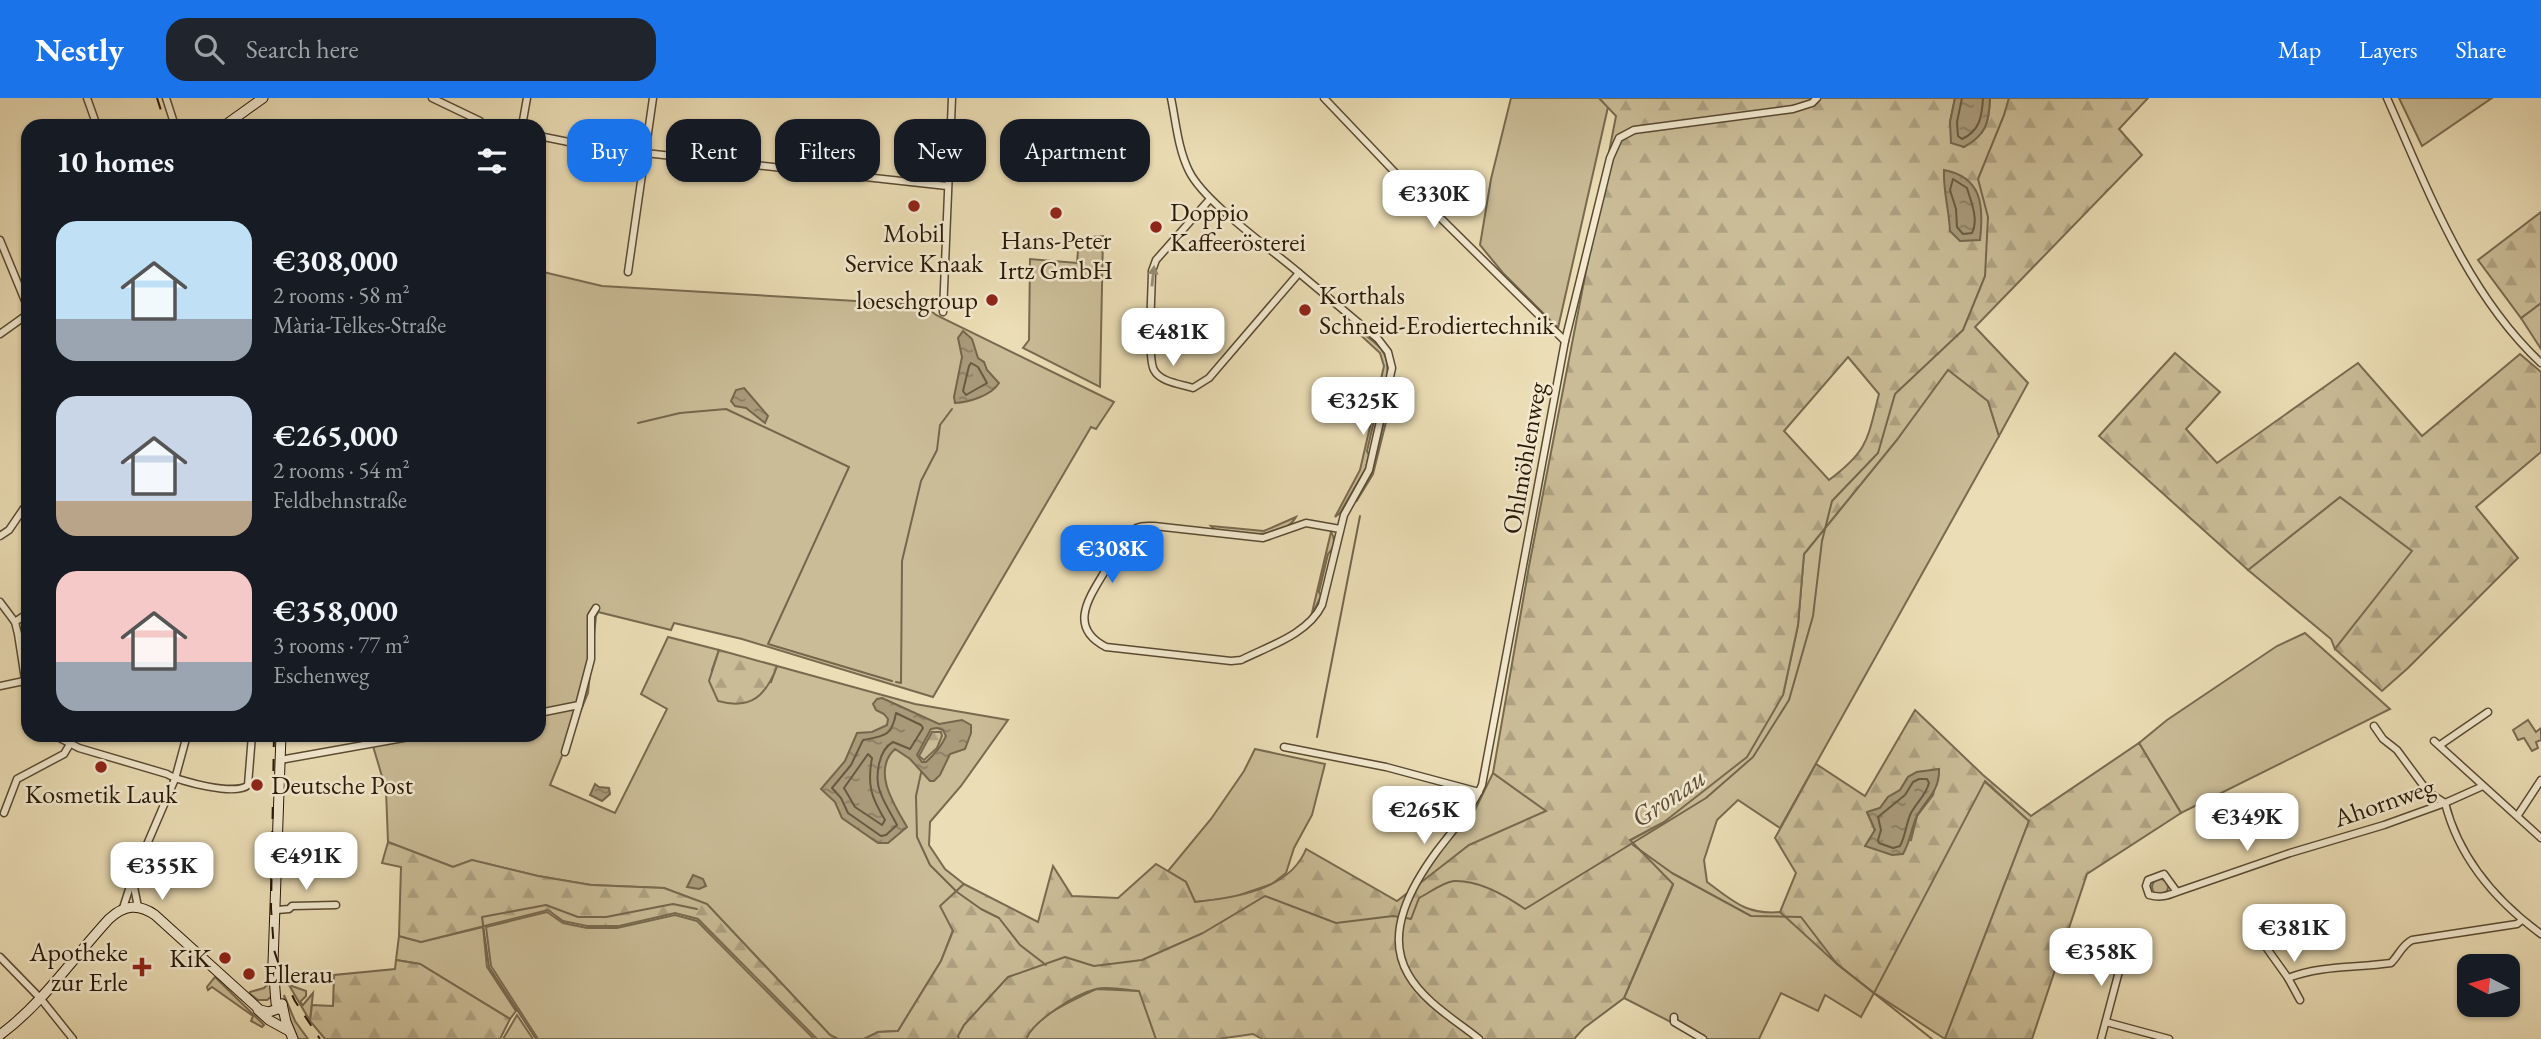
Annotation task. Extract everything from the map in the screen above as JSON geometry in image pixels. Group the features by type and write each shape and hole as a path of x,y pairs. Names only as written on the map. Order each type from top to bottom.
{"main road":[{"path":"234,119 263,98"},
{"path":"281,742 275,944 280,1007 291,1035"},
{"path":"0,1035 21,1020 41,999 112,916 123,908 138,907 155,915 265,1017 291,1035"},
{"path":"250,1001 265,1012 273,1012 280,1007"}],"street":[{"path":"87,98 94,119"},
{"path":"166,98 173,119"},
{"path":"432,98 476,119"},
{"path":"523,119 527,98"},
{"path":"650,119 653,98"},
{"path":"943,312 952,98"},
{"path":"1171,98 1180,146 1189,173 1210,199 1297,276 1378,339 1391,359 1391,375 1368,470 1348,505 1340,528 1322,605 1317,615 1303,628 1241,660 1222,661 1106,647 1089,636 1084,618 1087,601 1123,541 1135,529 1154,526 1263,538 1306,523 1340,528"},
{"path":"1324,98 1406,184 1565,341"},
{"name":"Ohlmöhlenweg","path":"1479,792 1506,663 1565,341 1609,158 1619,138 1634,130 1793,109 1812,103 1816,98"},
{"path":"2387,98 2440,218 2472,275 2493,306 2541,363"},
{"path":"546,136 567,141"},
{"path":"652,154 947,186"},
{"path":"628,272 641,182"},
{"path":"1210,199 1156,260 1152,271 1151,355 1153,370 1163,379 1193,388 1209,378 1297,276"},
{"path":"0,240 21,291"},
{"path":"0,334 21,319"},
{"path":"0,536 9,530 21,512"},
{"path":"0,602 15,622 21,646"},
{"path":"565,752 591,659 592,616 596,608"},
{"path":"15,622 21,618"},
{"path":"0,686 21,682"},
{"path":"546,712 579,705"},
{"path":"2488,712 2437,743 2541,838"},
{"path":"2374,726 2383,739 2397,750 2428,792 2445,803 2456,836 2474,867 2497,895 2522,920 2541,934"},
{"path":"66,742 167,774 175,779 232,790 248,785 251,742"},
{"path":"123,908 133,877 175,779 185,742"},
{"path":"280,760 381,742"},
{"path":"4,813 17,779 64,754 70,744"},
{"path":"1284,747 1386,767 1479,792 1419,877 1403,915 1398,939 1401,959 1408,976 1430,999 1479,1039"},
{"path":"2518,815 2541,780"},
{"name":"Ahornweg","path":"2177,892 2164,874 2148,880 2146,886 2149,895 2166,897 2290,853 2384,825 2483,786"},
{"path":"133,877 138,907"},
{"path":"277,910 289,909 292,906 336,905"},
{"path":"2288,978 2326,969 2391,963 2404,944 2412,940 2517,924 2522,920"},
{"path":"2263,943 2300,1000"},
{"path":"0,957 41,999 73,1039"},
{"path":"2101,1039 2122,960"},
{"path":"1674,1017 1678,1026 1703,1039"},
{"path":"2106,1022 2169,1039"}],"green space":[{"path":"1511,98 1599,98 1608,107 1558,328 1503,273 1480,245 1491,179"},
{"path":"1599,98 1955,98 1950,122 1963,147 1985,127 1990,98 2148,98 2119,129 2142,155 1975,327 2028,383 1999,436 1988,401 1948,370 1896,441 1804,554 1798,625 1783,695 1747,757 1664,822 1630,840 1673,884 1624,998 1584,1028 1574,1039 1262,1039 1253,1034 1218,1039 1156,1039 1139,991 1106,988 1088,992 1056,1009 1030,1032 1026,1039 864,1039 878,1032 898,1031 941,961 953,931 940,906 964,884 1038,922 1053,866 1072,896 1118,898 1156,864 1186,882 1195,902 1227,898 1274,883 1298,863 1306,849 1397,901 1469,845 1546,811 1493,773 1529,566 1616,116","holes":["1848,357 1879,394 1872,423 1859,452 1829,480 1784,431"]},
{"path":"2399,98 2492,98 2422,146"},
{"path":"2541,212 2541,303 2521,318 2478,260"},
{"path":"1103,236 1100,387 1023,348 1029,340 1030,259 1077,263 1079,238"},
{"path":"546,273 602,286 924,305 936,315 1114,402 1096,429 1091,427 933,697 742,639 674,623 671,630 598,612 596,616 588,693 550,785 615,813 667,709 641,694 668,637 719,650 712,670 771,682 777,666 915,704 1008,720 961,786 930,822 929,845 945,869 964,884 941,906 953,930 941,961 898,1031 878,1032 864,1039 838,1039 830,1035 707,904 664,888 591,885 472,860 453,867 388,842 386,790 373,742 546,742"},
{"path":"2541,303 2541,349 2521,318"},
{"path":"1347,317 1381,348 1386,360 1387,379 1383,382 1367,451 1369,455 1366,468 1335,517 1360,470 1384,366 1380,353 1353,328"},
{"path":"2175,353 2220,392 2186,429 2217,463 2358,363 2422,436 2520,354 2541,372 2541,452 2476,507 2518,558 2382,691 2335,649 2412,551 2340,497 2248,570 2099,436"},
{"path":"1948,369 1988,401 1999,436 1780,828 1738,800 1717,820 1704,860 1707,882 1749,909 1780,912 1874,992 1984,781 2029,821 1945,1039 1874,993 1861,1017 1825,995 1818,1011 1781,993 1759,1039 1704,1039 1624,998 1673,885 1629,841 1664,822 1783,695 1798,625 1804,554 1896,441"},
{"path":"1389,398 1392,398 1373,474 1356,502 1371,476"},
{"path":"2340,497 2413,551 2335,649 2331,639 2248,570"},
{"path":"1296,517 1289,525 1270,533 1215,530 1211,526 1264,531"},
{"path":"1331,532 1334,543 1328,554 1319,592 1321,596 1311,617"},
{"path":"2305,633 2390,709 2181,813 2139,743 2167,720 2277,646"},
{"path":"719,650 777,666 762,693 740,704 718,701 709,681"},
{"path":"1915,710 1983,775 2031,816 2139,743 2181,813 2087,874 2032,1039 1945,1039 2029,821 1985,781 1874,993 1837,964 1780,912 1796,873 1775,838 1816,764 1865,796","holes":["1939,770 1933,795 1917,816 1911,840 1866,846 1875,830 1867,812 1880,808 1888,797 1900,790 1908,777 1917,772"]},
{"path":"2528,720 2536,732 2541,728 2541,740 2536,742 2538,748 2532,751 2524,738 2518,740 2513,730"},
{"path":"932,732 941,732 942,736 937,748 924,760 919,756"},
{"path":"1255,749 1325,764 1312,815 1294,848 1286,873 1272,884 1231,898 1195,902 1186,882 1168,871 1211,819 1244,771"},
{"path":"1493,773 1547,811 1469,845 1411,891 1440,850 1474,812"},
{"path":"388,842 453,867 472,860 591,885 664,888 707,904 830,1035 838,1039 817,1039 698,919 675,913 619,926 587,926 563,921 548,910 421,942 399,936 401,867 382,863"},
{"path":"2157,879 2163,879 2168,887 2166,893 2157,895 2152,890 2152,884"},
{"path":"547,912 563,923 587,928 617,928 675,915 697,921 814,1039 538,1039 491,966 486,927"},
{"path":"483,927 487,967 516,1011 510,1019 420,964 396,960 399,936 421,942"},
{"path":"396,960 420,964 510,1019 500,1039 325,1039 310,1021 312,1005 333,1006 334,975 395,969"},
{"path":"215,977 264,1025 262,1027 251,1021 253,1016 212,987 208,990 207,987"},
{"path":"272,980 272,996 267,1000 258,1000 250,994 264,988"},
{"path":"289,985 306,991 306,996 300,1002 303,1005 313,993 310,1021"},
{"path":"1096,989 1140,991 1156,1039 1026,1039 1031,1030 1047,1016"},
{"path":"284,995 295,1021 308,1039 298,1039"},
{"path":"517,1015 533,1039 503,1039"}],"water":[{"path":"1955,98 1990,98 1989,115 1982,133 1964,147 1951,143 1950,122"},
{"path":"1944,170 1966,179 1978,195 1980,240 1960,241 1950,231"},
{"path":"963,331 972,339 978,358 999,383 985,395 955,403 962,357 958,338"},
{"path":"744,388 768,416 765,423 746,408 735,406 731,401 736,390"},
{"path":"882,698 939,724 962,720 971,725 965,749 950,754 940,775 934,781 930,781 910,759 895,749 888,758 885,778 907,827 888,843 878,843 842,818 835,802 821,789 845,761 857,733 872,732 887,725 888,719 876,710 873,704","holes":["931,729 943,730 946,736 940,747 926,762 922,762 917,755"]},
{"path":"1939,769 1935,789 1917,816 1903,854 1892,855 1865,846 1875,830 1867,812 1880,808 1888,797 1900,790 1908,777 1917,772"},
{"path":"595,784 609,788 610,794 602,801 590,795"},
{"path":"693,875 703,879 706,886 699,889 687,887"}],"waterway":[{"name":"Gronau","path":"1406,918 1411,919 1419,898 1454,881 1482,886 1525,909 1706,798 1753,757 1789,700 1813,616 1822,541 1832,501 1878,453 1895,394 1963,330 1985,276 1988,217 1978,179 2009,98"},
{"path":"638,423 680,413 726,409 849,467 768,644 892,681"},
{"path":"896,682 901,683 902,561 921,481 937,450 940,425 952,409"},
{"path":"1317,737 1360,516"},
{"path":"921,773 916,796 917,837 930,865 957,892 999,918 1020,945 1046,965"},
{"path":"1633,845 1672,873 1751,916 1801,917 1837,964 1932,1039"},
{"name":"Gronau","path":"959,1039 964,1025 1008,977 1065,957 1094,966 1142,960 1203,933 1265,896 1336,923 1400,917"},
{"path":"536,1039 489,967 482,917 546,905 578,917 606,917 673,904 697,909"}],"railway":[{"path":"157,98 164,119"},
{"path":"274,742 271,908 274,950 295,1001 320,1039"}],"place":[{"name":"Mobil Service Knaak","path":"914,206"},
{"name":"Hans-Peter Irtz GmbH","path":"1056,213"},
{"name":"Doppio Kaffeerösterei","path":"1156,227"},
{"name":"loeschgroup","path":"992,300"},
{"name":"Korthals Schneid-Erodiertechnik","path":"1305,310"},
{"name":"Kosmetik Lauk","path":"101,767"},
{"name":"Deutsche Post","path":"257,785"},
{"name":"KiK","path":"225,958"},
{"name":"Apotheke zur Erle","path":"142,967"},
{"name":"Ellerau","path":"249,974"}]}
